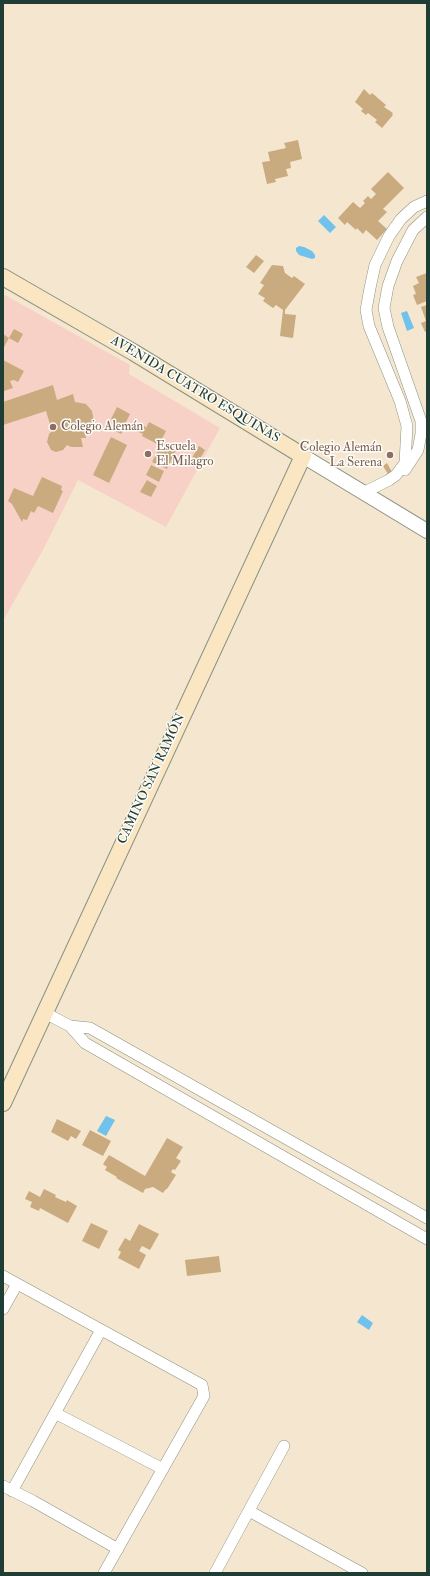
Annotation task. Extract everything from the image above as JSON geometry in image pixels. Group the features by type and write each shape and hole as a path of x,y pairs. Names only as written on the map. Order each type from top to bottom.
{"main road":[{"name":"AVENIDA CUATRO ESQUINAS","path":"3,278 133,352 303,456"},
{"name":"CAMINO SAN RAMÓN","path":"3,1103 303,456"}],"street":[{"path":"365,494 396,475 405,463 408,426 400,401 369,326 366,310 375,265 389,236 401,219 414,207 427,201"},
{"path":"414,207 418,226"},
{"path":"365,494 390,483 401,476 418,450 421,434 421,421 388,327 384,308 388,286 397,261 413,230 427,217"},
{"name":"AVENIDA CUATRO ESQUINAS","path":"303,456 427,531"},
{"path":"45,1013 70,1026 85,1043 427,1239"},
{"path":"70,1026 90,1028 427,1218"},
{"path":"279,1154 288,1139"},
{"path":"3,1276 202,1385 204,1396 104,1573"},
{"path":"3,1309 17,1284"},
{"path":"101,1330 55,1412 8,1489 33,1501 118,1549"},
{"path":"55,1412 163,1469"},
{"path":"215,1573 284,1446"},
{"path":"249,1511 362,1573"}],"shaded area":[{"name":"Colegio Alemán","path":"3,294 130,365 129,374 220,428 166,527 78,480 44,548 3,621"}],"water":[{"path":"324,215 336,227 330,233 318,221"},
{"path":"299,246 312,251 315,258 312,259 299,255 296,248"},
{"path":"407,311 414,328 407,331 401,313"},
{"path":"106,1116 115,1120 106,1136 97,1131"},
{"path":"362,1315 373,1323 369,1330 357,1322"}],"building":[{"path":"364,89 370,95 372,93 386,105 384,107 393,113 382,128 375,122 377,120 368,113 366,115 361,111 363,109 355,102"},
{"path":"298,140 302,159 290,162 291,168 286,169 288,176 275,179 276,182 267,184 262,162 270,161 268,152 286,148 284,143"},
{"path":"388,172 404,188 383,209 387,212 378,221 387,229 377,240 366,230 363,234 347,222 345,225 338,218 353,202 360,208 365,203 363,201 368,196 371,199 376,194 371,189"},
{"path":"256,255 264,261 254,273 246,267"},
{"path":"272,265 283,266 285,273 292,278 294,276 305,284 285,310 285,314 296,315 293,338 280,336 283,310 276,305 273,308 263,301 265,298 258,294 264,285 260,283"},
{"path":"427,273 427,301 417,305 413,295 416,294 413,286 419,283 416,277"},
{"path":"427,305 427,331 425,332 421,323 426,321 421,307"},
{"path":"14,329 23,334 18,343 9,338"},
{"path":"3,334 9,338 3,349"},
{"path":"3,360 24,371 18,382 14,380 10,381 13,388 4,391"},
{"path":"53,385 57,400 73,394 75,402 86,404 92,411 94,422 90,431 85,434 86,438 81,438 83,447 71,447 67,445 63,450 56,452 51,450 47,442 49,434 52,431 46,411 3,425 3,402"},
{"path":"117,407 130,414 123,428 110,421"},
{"path":"136,422 146,427 144,432 149,422 166,431 159,445 142,436 143,434 132,429"},
{"path":"113,424 124,429 121,434 111,429"},
{"path":"111,437 127,445 109,483 93,475"},
{"path":"162,443 176,450 167,469 152,462"},
{"path":"199,446 205,450 195,467 189,463"},
{"path":"387,463 392,472 388,474 383,466"},
{"path":"151,465 164,471 159,482 146,475"},
{"path":"42,477 62,486 61,490 63,491 53,513 38,506 34,513 31,511 27,520 23,519 22,522 12,504 8,501 14,488 33,496"},
{"path":"147,480 157,486 151,497 140,492"},
{"path":"57,1119 81,1131 76,1139 71,1136 68,1141 51,1132"},
{"path":"90,1130 111,1141 103,1156 82,1145"},
{"path":"167,1138 183,1147 176,1158 181,1161 175,1170 173,1169 171,1172 176,1175 163,1193 153,1187 145,1189 143,1193 105,1170 107,1167 103,1164 109,1155 145,1176"},
{"path":"44,1189 56,1195 55,1197 66,1202 67,1200 77,1206 68,1223 40,1208 39,1211 30,1207 32,1202 25,1199 29,1191 40,1197"},
{"path":"91,1223 108,1231 99,1249 82,1241"},
{"path":"139,1224 159,1234 150,1250 142,1246 139,1251 146,1255 139,1269 118,1258 121,1252 118,1250 125,1238 130,1241"},
{"path":"219,1256 221,1272 187,1276 185,1260"}],"place":[{"name":"Colegio Alemán","path":"53,427"},
{"name":"Escuela El Milagro","path":"148,454"},
{"name":"Colegio Alemán La Serena","path":"390,455"}]}
